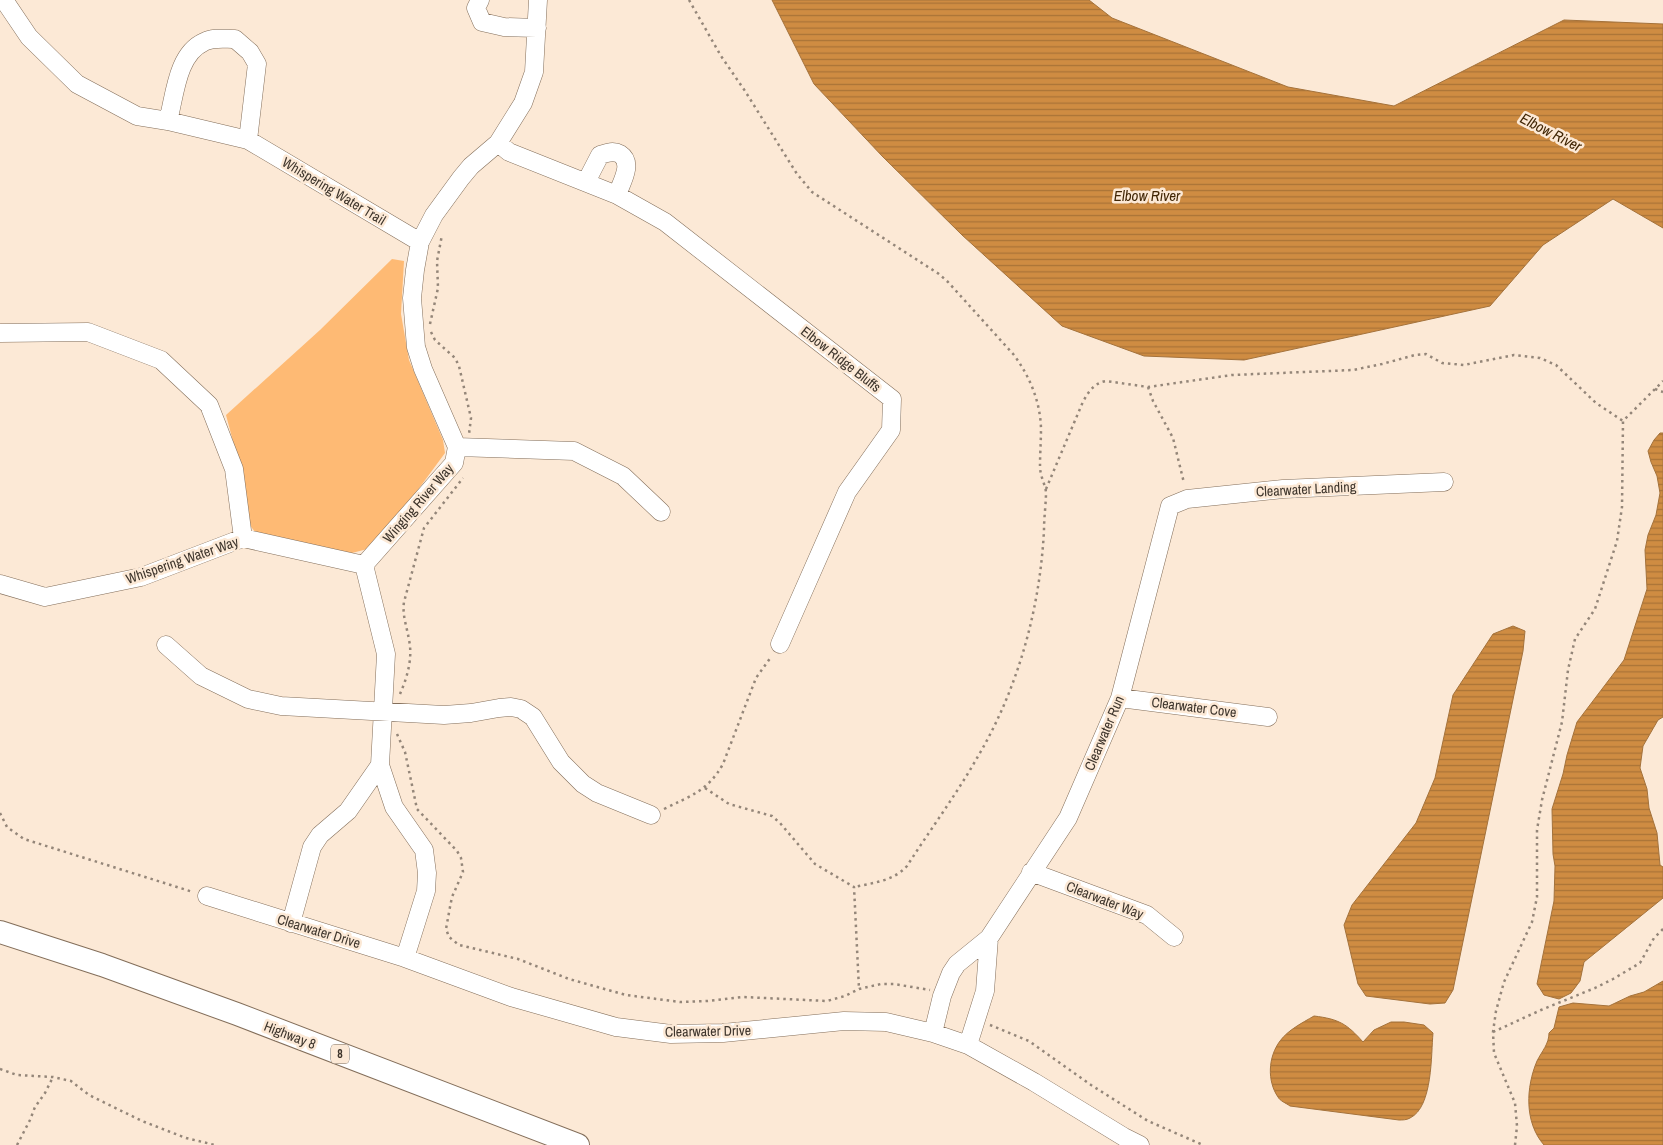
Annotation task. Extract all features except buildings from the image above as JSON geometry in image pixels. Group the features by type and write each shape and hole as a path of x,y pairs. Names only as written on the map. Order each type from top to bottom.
{"main road":[{"name":"Highway 8","path":"0,932 102,965 237,1014 578,1145"}],"street":[{"name":"Whispering Water Trail","path":"4,0 29,37 77,84 138,116 168,121 248,140 420,242"},
{"path":"480,0 476,8 482,22 504,27 537,28"},
{"name":"Winging River Way","path":"364,565 454,463 457,447 422,368 412,322 412,298 420,242 434,215 451,190 471,166 498,143 524,103 534,72 538,0"},
{"path":"168,121 183,61 192,50 204,42 218,38 235,39 250,52 257,64 248,140"},
{"name":"Elbow Ridge Bluffs","path":"498,143 509,152 616,195 665,222 892,399 891,430 847,492 780,644"},
{"path":"586,182 600,155 614,152 620,154 626,160 627,166 616,195"},
{"path":"0,333 88,332 162,360 209,404 234,469 243,538"},
{"path":"457,447 574,451 623,476 661,512"},
{"name":"Clearwater Landing","path":"1170,506 1187,499 1283,489 1444,482"},
{"name":"Clearwater Run","path":"933,1032 942,996 954,968 989,938 1068,818 1120,698 1170,506"},
{"name":"Whispering Water Way","path":"0,584 45,597 141,577 243,538 364,565"},
{"path":"364,565 386,654 380,765 394,807 424,850 427,873 426,891 406,958"},
{"path":"166,645 201,676 248,699 281,706 444,715 511,707 521,709 533,717 561,762 584,784 597,793 651,816"},
{"name":"Clearwater Cove","path":"1120,698 1268,717"},
{"path":"291,922 312,847 320,835 348,811 380,765"},
{"name":"Clearwater Way","path":"1031,872 1147,915 1174,937"},
{"name":"Clearwater Drive","path":"207,896 406,958 511,997 616,1027 671,1034 723,1034 852,1022 886,1022 933,1032 968,1045 1140,1145"},
{"name":"Clearwater Run","path":"968,1045 985,991 989,938"}],"path":[{"path":"689,0 721,56 797,174 812,192 948,282 1023,366 1037,398 1041,428 1041,478 1046,490"},
{"path":"705,788 730,804 772,816 815,864 854,887 901,873 978,757 993,728 1022,656 1034,611 1040,577 1046,490 1082,404 1088,392 1100,382 1106,381 1148,387 1232,374 1352,370 1426,354 1442,363 1464,365 1514,355 1540,358 1556,365 1596,403 1623,421"},
{"path":"1515,1145 1517,1114 1515,1103 1494,1053 1493,1032 1496,1011 1501,990 1532,922 1537,897 1537,830 1542,800 1562,722 1568,670 1575,639 1595,609 1617,541 1622,507 1623,421 1663,380"},
{"path":"1148,387 1172,438 1187,499"},
{"path":"1655,389 1663,392"},
{"path":"651,816 705,788 717,775 756,678 780,644"},
{"path":"0,813 7,827 24,839 207,896"},
{"path":"854,887 859,989"},
{"path":"1493,1032 1607,982 1640,963 1654,938 1663,929"},
{"path":"976,1020 1029,1041 1091,1086 1148,1121 1203,1145"},
{"path":"0,1069 17,1075 53,1076 71,1081 89,1095 142,1121 186,1138 215,1145"},
{"path":"17,1145 35,1107 45,1093 53,1076"}],"shaded area":[{"path":"392,259 404,261 401,314 409,360 443,440 445,453 395,521 371,548 352,553 331,551 255,532 249,524 234,445 226,415 320,330"}],"water":[{"name":"Elbow River","path":"772,0 1089,0 1112,18 1288,87 1394,106 1564,20 1663,24 1663,228 1613,199 1543,245 1490,306 1244,360 1144,356 1062,326 962,235 883,157 814,84"},
{"path":"1660,433 1663,433 1663,717 1658,720 1643,746 1640,768 1657,833 1660,865 1663,867 1663,898 1584,962 1580,981 1571,993 1559,999 1544,995 1537,984 1554,901 1555,866 1552,809 1577,722 1624,660 1647,589 1645,550 1648,535 1656,515 1660,493 1657,476 1648,451"},
{"path":"1513,626 1525,631 1523,651 1453,990 1445,1003 1430,1004 1366,996 1358,984 1344,925 1352,905 1416,823 1435,778 1453,695 1493,634"},
{"path":"1663,981 1663,1145 1544,1145 1533,1126 1530,1115 1529,1093 1533,1071 1547,1044 1549,1033 1554,1028 1559,1007 1573,1003 1609,1006 1644,992"},
{"path":"1314,1016 1342,1023 1363,1042 1374,1030 1391,1022 1424,1025 1433,1033 1427,1092 1418,1112 1409,1119 1399,1120 1290,1106 1280,1100 1272,1084 1270,1069 1273,1054 1287,1033"}]}
